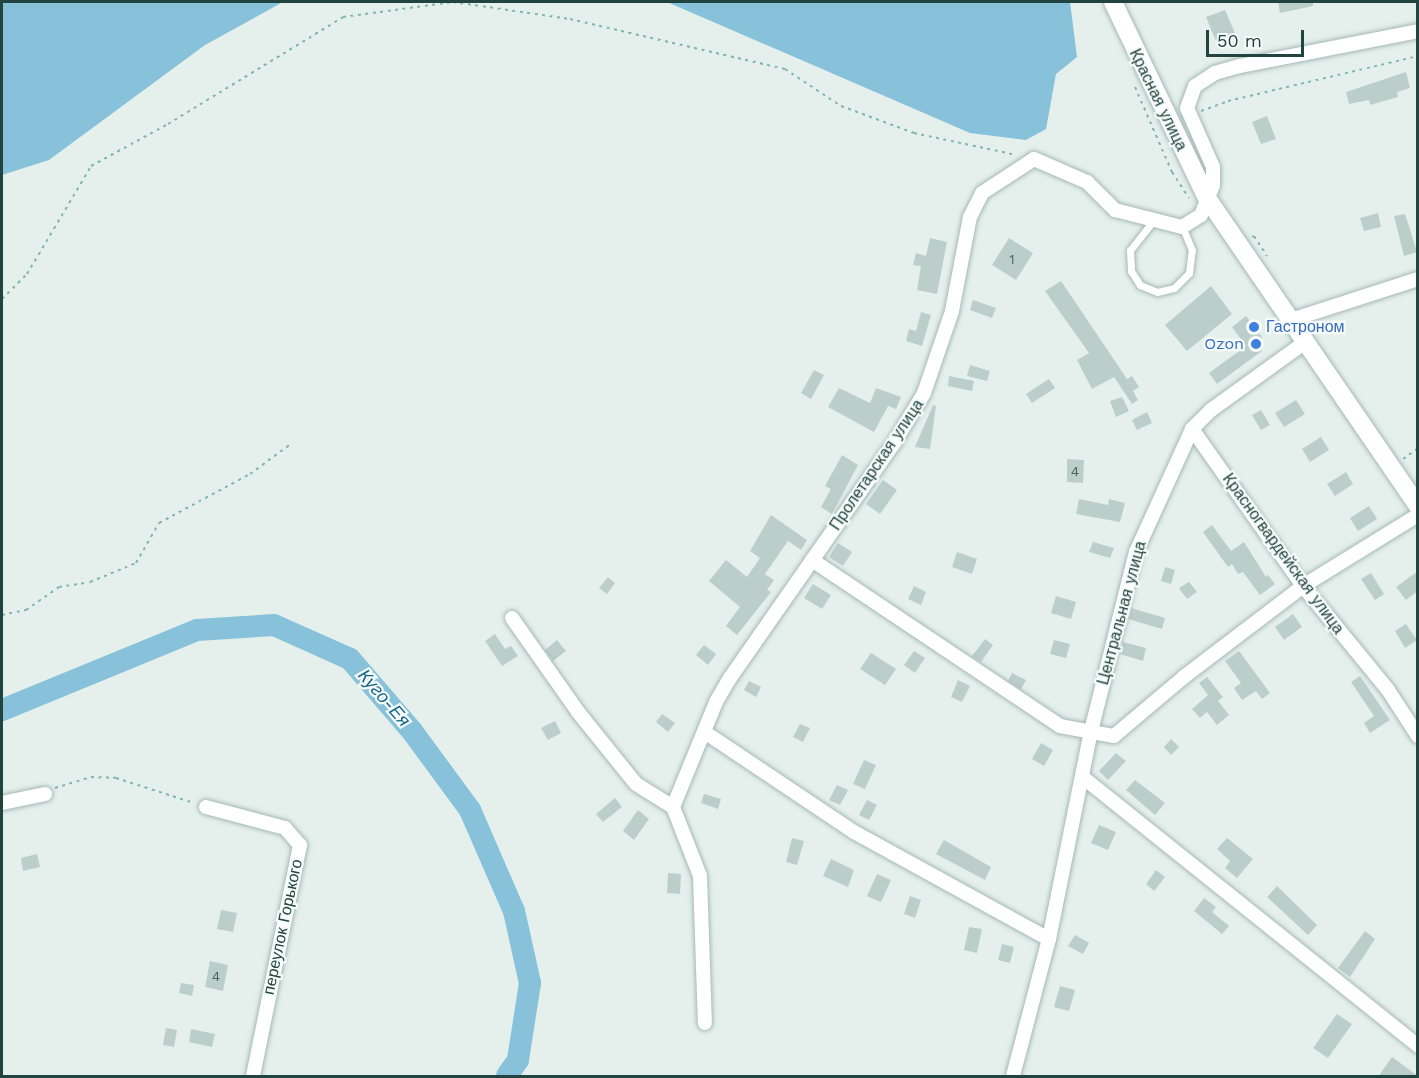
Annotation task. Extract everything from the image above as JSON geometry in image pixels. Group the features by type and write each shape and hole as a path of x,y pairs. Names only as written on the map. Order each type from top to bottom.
{"street":[{"name":"Красная улица","path":"1113,2 1163,129 1207,198"},
{"path":"1034,159 1087,182 1115,210 1182,227 1201,215 1213,185 1213,167 1187,108 1194,86 1215,73 1240,66 1418,31"},
{"name":"Пролетарская улица","path":"673,807 706,733 716,702 730,678 894,443 924,393 952,311 970,217 982,193 1034,159"},
{"path":"1207,198 1304,343 1418,506"},
{"path":"1290,320 1418,279"},
{"name":"Центральная улица","path":"1013,1077 1049,939 1084,778 1091,731 1136,552 1192,429 1211,410 1304,343"},
{"name":"Красногвардейская улица","path":"1192,429 1303,586 1388,690 1418,736"},
{"path":"812,560 1060,726 1114,736 1185,676 1303,586 1418,515"},
{"path":"512,618 578,712 636,784 673,807 700,876 705,1023"},
{"path":"706,733 854,832 1049,939"},
{"path":"1084,778 1418,1046"},
{"path":"2,803 45,794"},
{"name":"переулок Горького","path":"206,807 285,828 300,845 253,1077"}],"lane":[{"path":"1155,219 1131,250 1131,271 1140,285 1157,292 1174,288 1189,273 1192,250 1182,227"}],"path":[{"path":"2,299 27,274 91,166 168,124 343,17 442,3 570,19 785,69 842,106 914,133 1034,159"},
{"path":"1190,115 1228,101 1418,56"},
{"path":"2,615 26,610 59,587 90,582 136,563 159,523 250,474 292,443"},
{"path":"1403,459 1418,448"},
{"path":"45,794 91,777 116,778 206,807"}],"water":[{"path":"2,2 283,2 205,45 49,160 2,175"},
{"path":"667,2 1070,2 1077,57 1056,74 1046,129 1026,140 970,133"}],"building":[{"path":"1278,2 1313,2 1313,6 1280,13"},
{"path":"1225,10 1235,33 1216,41 1206,17"},
{"path":"1406,72 1410,88 1397,92 1398,97 1370,105 1369,100 1349,104 1346,92"},
{"path":"1267,116 1276,139 1261,144 1252,122"},
{"path":"1378,213 1381,227 1364,231 1360,218"},
{"path":"1405,214 1417,252 1404,256 1394,216"},
{"path":"930,238 947,242 937,294 917,290 921,266 913,265 916,253 926,256"},
{"path":"1009,238 1033,253 1016,280 992,265"},
{"path":"1061,281 1127,379 1132,376 1139,387 1133,391 1138,400 1132,404 1114,377 1092,389 1077,360 1089,353 1045,291"},
{"path":"1211,286 1232,314 1187,351 1165,325"},
{"path":"973,300 996,308 992,318 970,310"},
{"path":"921,312 931,315 922,346 906,341 909,329 916,331"},
{"path":"1246,316 1262,337 1262,351 1217,384 1209,373 1246,346 1232,327"},
{"path":"970,365 990,371 987,381 967,376"},
{"path":"814,370 824,375 811,399 801,393"},
{"path":"949,376 974,381 972,391 948,386"},
{"path":"1049,379 1055,388 1032,403 1026,394"},
{"path":"839,388 870,403 876,388 901,397 896,409 888,406 874,432 828,407"},
{"path":"1122,397 1129,411 1116,417 1110,401"},
{"path":"1296,400 1305,414 1284,427 1275,413"},
{"path":"933,405 936,406 930,449 915,447"},
{"path":"1261,410 1270,425 1261,430 1252,415"},
{"path":"1147,412 1152,423 1137,430 1132,420"},
{"path":"1321,437 1329,450 1310,462 1302,449"},
{"path":"842,455 858,465 832,514 821,507 831,489 825,486"},
{"path":"1067,459 1084,460 1083,483 1067,482"},
{"path":"1346,472 1353,484 1335,496 1327,484"},
{"path":"883,480 897,490 880,514 866,504"},
{"path":"1079,499 1108,505 1109,499 1125,503 1120,522 1076,514"},
{"path":"1369,506 1377,519 1358,531 1350,518"},
{"path":"771,515 807,540 801,550 788,541 765,574 774,580 767,590 771,592 737,635 726,626 740,607 709,581 726,560 747,577 760,558 750,551"},
{"path":"1212,525 1231,551 1244,542 1266,577 1268,575 1275,584 1260,595 1243,572 1238,574 1232,564 1228,567 1203,532"},
{"path":"1093,542 1114,548 1110,558 1089,552"},
{"path":"838,543 852,552 843,566 829,557"},
{"path":"957,552 977,559 972,574 952,567"},
{"path":"1165,567 1175,570 1171,584 1161,581"},
{"path":"1418,571 1418,591 1406,600 1396,587"},
{"path":"1371,573 1384,594 1375,600 1361,579"},
{"path":"608,577 615,583 607,594 599,588"},
{"path":"1189,582 1197,592 1187,599 1179,588"},
{"path":"813,584 831,595 822,609 804,598"},
{"path":"914,586 926,592 921,605 908,599"},
{"path":"1056,596 1076,602 1071,619 1051,613"},
{"path":"1131,608 1165,618 1162,629 1128,619"},
{"path":"1293,614 1302,627 1284,640 1275,627"},
{"path":"1406,624 1417,640 1405,648 1395,631"},
{"path":"495,634 505,649 511,646 518,656 502,666 485,641"},
{"path":"985,639 993,645 981,662 972,656"},
{"path":"557,640 566,651 553,661 545,650"},
{"path":"1054,640 1070,644 1066,658 1050,654"},
{"path":"1123,642 1146,648 1143,661 1120,654"},
{"path":"704,645 716,654 708,665 696,655"},
{"path":"914,651 925,658 915,673 904,665"},
{"path":"1239,651 1270,693 1262,699 1256,691 1242,700 1234,688 1241,683 1225,661"},
{"path":"871,653 896,669 885,685 860,669"},
{"path":"1012,673 1026,680 1021,689 1008,681"},
{"path":"1360,676 1390,720 1370,733 1364,723 1374,716 1351,682"},
{"path":"1207,677 1223,697 1218,701 1229,715 1217,725 1207,712 1200,718 1192,709 1208,695 1199,683"},
{"path":"958,680 970,686 962,702 951,697"},
{"path":"749,681 761,687 756,697 744,690"},
{"path":"662,714 675,723 668,732 656,722"},
{"path":"555,721 561,733 548,740 541,728"},
{"path":"800,724 810,728 803,742 793,737"},
{"path":"1171,739 1179,747 1171,755 1164,747"},
{"path":"1041,743 1053,750 1044,766 1032,759"},
{"path":"1116,753 1126,761 1108,780 1099,771"},
{"path":"864,760 876,765 865,789 853,784"},
{"path":"1135,780 1165,803 1155,815 1126,790"},
{"path":"837,785 848,790 840,805 829,800"},
{"path":"704,794 721,799 718,809 701,803"},
{"path":"615,798 622,807 603,822 596,814"},
{"path":"867,800 877,805 869,820 859,815"},
{"path":"638,810 649,819 634,840 623,831"},
{"path":"1099,825 1116,832 1108,850 1091,843"},
{"path":"792,838 804,841 797,865 786,862"},
{"path":"1227,838 1253,859 1237,878 1225,868 1230,861 1217,849"},
{"path":"944,840 991,867 985,880 936,854"},
{"path":"37,854 40,867 23,871 21,858"},
{"path":"831,859 854,870 848,887 823,876"},
{"path":"1156,870 1165,877 1154,891 1146,884"},
{"path":"668,873 681,874 680,894 667,893"},
{"path":"877,874 891,880 881,902 867,896"},
{"path":"1277,886 1317,925 1308,935 1267,897"},
{"path":"910,896 921,900 915,918 904,914"},
{"path":"1204,898 1216,907 1212,912 1229,926 1222,934 1194,911"},
{"path":"221,910 237,913 233,932 217,929"},
{"path":"969,927 982,929 977,953 964,950"},
{"path":"1365,931 1375,939 1350,977 1338,968"},
{"path":"1075,935 1089,943 1083,954 1068,946"},
{"path":"1002,944 1014,947 1010,963 998,960"},
{"path":"210,961 228,965 223,991 205,987"},
{"path":"181,983 194,985 192,996 179,993"},
{"path":"1060,986 1075,990 1069,1011 1054,1007"},
{"path":"1337,1014 1352,1024 1328,1058 1313,1048"},
{"path":"166,1028 177,1030 174,1047 163,1045"},
{"path":"191,1029 215,1034 212,1047 189,1042"},
{"path":"1392,1057 1418,1076 1418,1077 1378,1077"}],"waterway":[{"name":"Куго-Ея","path":"2,710 197,630 274,625 350,659 412,731 470,810 514,911 530,983 518,1060 507,1076"}],"place":[{"name":"Гастроном","path":"1254,327"},
{"name":"Ozon","path":"1256,344"}]}
